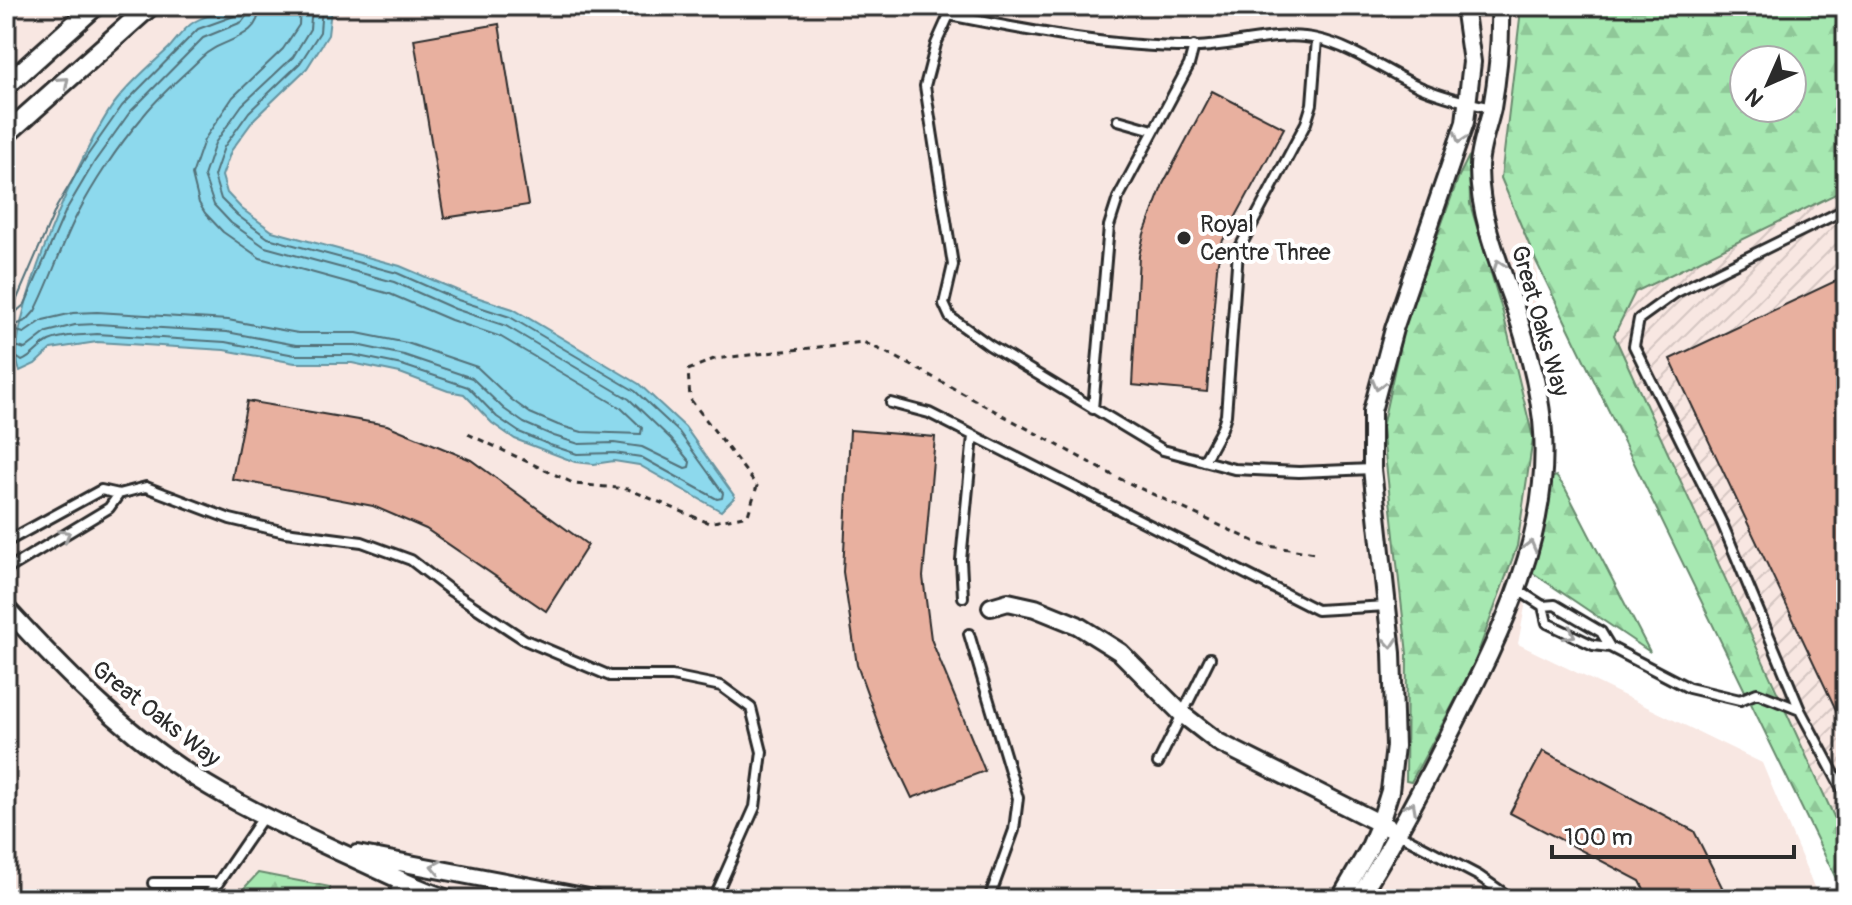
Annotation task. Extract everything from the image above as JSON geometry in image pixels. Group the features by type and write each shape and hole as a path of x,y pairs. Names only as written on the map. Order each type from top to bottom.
{"street":[{"path":"6,86 95,6"},
{"path":"6,134 150,6"},
{"path":"1340,899 1380,823 1390,791 1395,746 1392,653 1372,469 1372,411 1377,385 1465,122 1472,62 1464,6"},
{"name":"Great Oaks Way","path":"1358,899 1397,833 1468,698 1518,590 1535,526 1543,466 1542,419 1516,311 1495,256 1479,166 1492,108 1501,42 1500,6"},
{"path":"991,607 1008,602 1077,625 1120,652 1182,714 1218,742 1397,833"},
{"name":"Great Oaks Way","path":"6,608 73,680 149,745 189,773 264,816 399,881 448,899"},
{"name":"Great Oaks Way","path":"340,851 594,899"}],"lane":[{"path":"1372,469 1299,472 1234,469 1163,450 950,317 944,304 953,265 925,86 936,44 949,15 1050,35 1120,43 1194,46 1289,37 1317,39 1378,64 1422,88 1492,108"},
{"path":"1204,461 1226,415 1238,251 1306,123 1312,104 1317,39"},
{"path":"1093,409 1109,226 1118,198 1189,65 1194,46"},
{"path":"1118,120 1153,130"},
{"path":"1846,209 1675,293 1639,319 1634,346 1722,523 1800,710 1846,796"},
{"path":"891,403 929,413 1317,610 1388,606"},
{"path":"963,597 961,560 973,436"},
{"path":"6,542 101,490 119,494 146,487 230,519 285,532 362,542 411,560 525,640 610,676 672,676 721,686 751,708 762,752 755,807 714,899"},
{"path":"6,570 109,508 119,494"},
{"path":"1518,590 1543,606 1555,605 1601,632 1610,647"},
{"path":"1543,606 1547,623 1593,645 1610,647 1689,688 1740,700 1757,693 1800,710"},
{"path":"969,634 1018,798 1014,830 989,899"},
{"path":"1158,763 1210,658"},
{"path":"202,899 218,883 264,816"},
{"path":"1397,833 1479,876 1512,899"},
{"path":"393,899 403,861"},
{"path":"153,883 218,883"}],"path":[{"path":"468,434 575,484 628,489 709,523 748,515 757,486 690,399 688,370 714,359 863,342 1118,478 1262,545 1315,553"}],"shaded area":[{"path":"6,6 1518,6 1520,18 1501,178 1536,261 1549,479 1518,644 1762,763 1819,899 329,899 330,887 258,873 234,899 6,899"},
{"path":"1846,189 1846,843 1614,335 1635,292"}],"green space":[{"path":"1518,6 1846,6 1846,189 1635,292 1614,335 1846,843 1846,899 1536,261 1501,178 1520,18"},
{"path":"1469,156 1470,204 1503,313 1533,438 1517,546 1472,669 1411,782 1406,781 1407,654 1382,427 1403,331"},
{"path":"1556,476 1650,652 1530,571 1549,479"},
{"path":"258,873 330,887 329,899 234,899"}],"water":[{"path":"241,6 328,6 331,10 328,35 307,68 255,118 231,151 222,176 227,193 242,209 272,231 400,266 461,292 513,309 639,384 685,427 735,497 721,511 639,465 614,461 594,464 575,462 515,439 492,423 464,394 400,373 352,363 295,363 224,350 97,342 51,349 35,364 20,371 17,350 33,278 67,193 103,121 123,93 191,24"}],"building":[{"path":"499,24 528,205 444,218 414,39"},
{"name":"Royal Centre Three","path":"1212,91 1284,128 1222,242 1217,267 1207,392 1132,385 1139,256 1144,234 1163,184"},
{"path":"1846,276 1846,731 1670,359"},
{"path":"247,401 387,425 471,460 588,545 546,611 426,529 373,506 232,479"},
{"path":"850,430 935,437 923,577 931,639 985,771 912,798 883,737 857,665 843,572"},
{"path":"1543,751 1694,831 1728,899 1649,899 1640,881 1510,813"}],"place":[{"name":"Royal Centre Three","path":"1184,238"}]}
